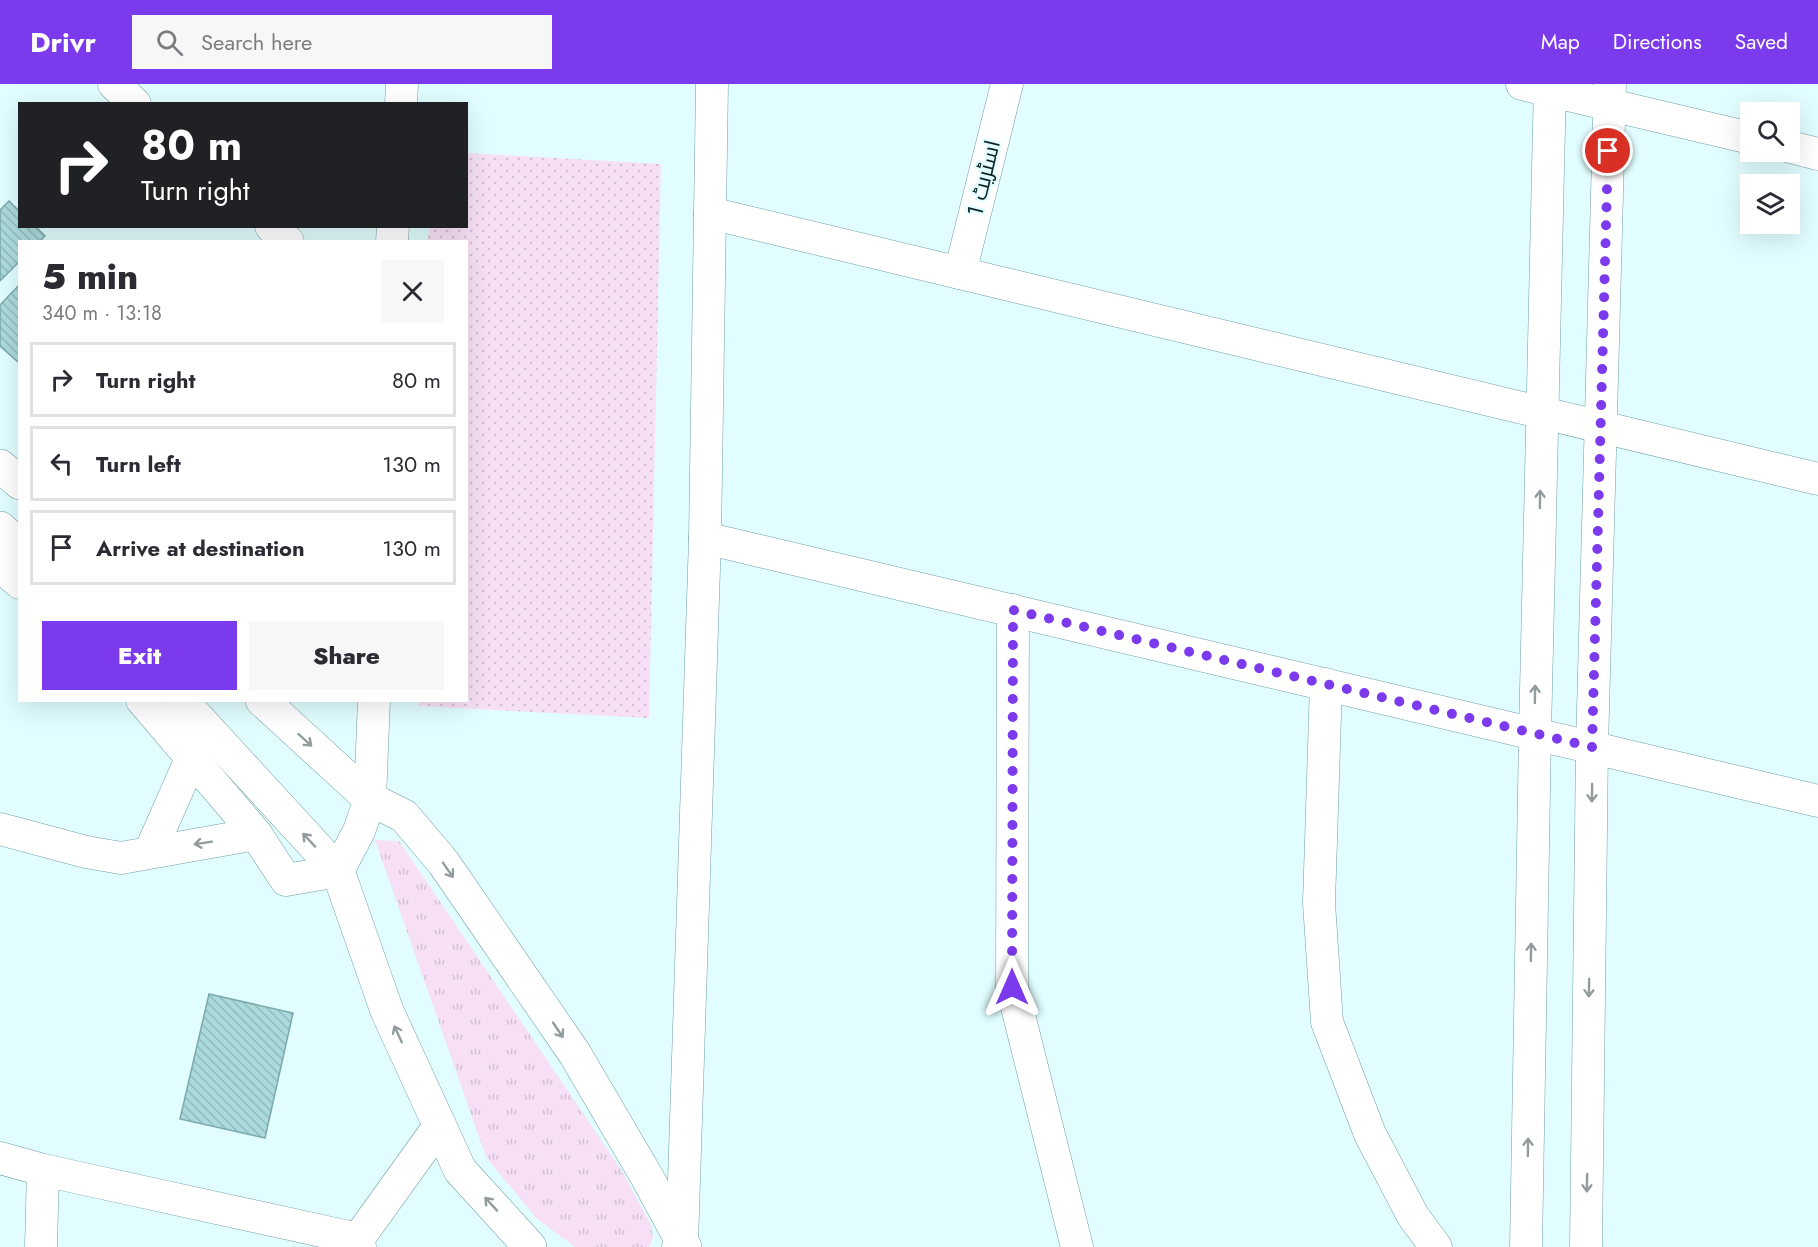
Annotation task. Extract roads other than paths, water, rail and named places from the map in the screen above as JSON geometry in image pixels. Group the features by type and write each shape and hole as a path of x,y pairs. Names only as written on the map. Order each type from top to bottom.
{"street":[{"path":"114,84 133,102"},
{"path":"400,102 402,84"},
{"path":"681,1245 705,538 712,84"},
{"name":"اسٹریٹ 1","path":"960,273 1006,84"},
{"path":"1526,1247 1542,412 1541,86 1610,94 1740,135"},
{"path":"1586,1247 1592,747 1610,94"},
{"path":"1800,150 1818,154"},
{"path":"710,213 1818,479"},
{"path":"273,228 286,240"},
{"path":"0,466 18,481"},
{"path":"0,528 18,544"},
{"path":"705,538 1818,801"},
{"path":"0,566 18,581"},
{"path":"1013,610 1012,987 1077,1247"},
{"path":"1326,684 1319,903 1327,1022 1370,1134 1413,1216 1436,1247"},
{"path":"144,702 256,834 286,880 338,871"},
{"path":"183,702 338,871 387,1011 460,1170 530,1247"},
{"path":"264,702 370,800 404,816 443,862 574,1054 647,1177 681,1245"},
{"path":"338,871 359,831 370,800 374,702"},
{"path":"150,852 191,759"},
{"path":"0,829 86,852 121,858 256,834"},
{"path":"0,1158 359,1243 440,1125"},
{"path":"42,1247 43,1170"}]}
